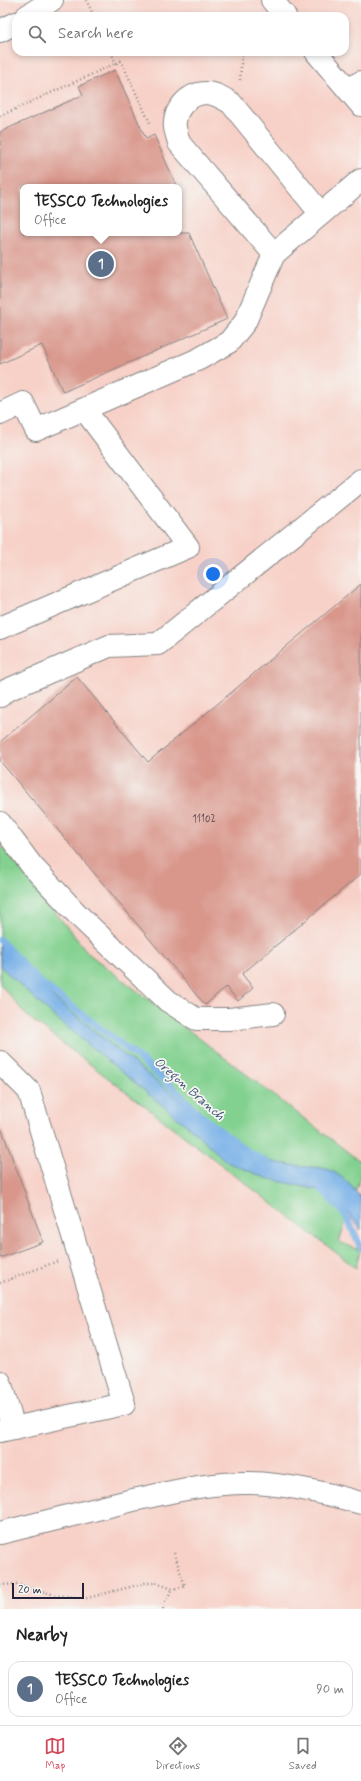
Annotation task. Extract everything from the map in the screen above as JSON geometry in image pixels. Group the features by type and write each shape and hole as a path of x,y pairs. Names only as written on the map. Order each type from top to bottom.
{"main road":[{"path":"33,12 52,0"},
{"path":"272,0 282,12"},
{"path":"0,31 12,25"},
{"path":"320,56 357,92"},
{"path":"274,254 179,143 175,127 177,114 183,103 192,97 205,93 218,96 231,103 321,214"},
{"path":"0,414 24,403 36,430 199,359 229,342 245,322 274,254 361,180"},
{"path":"0,628 188,547 84,409"},
{"path":"0,696 5,691 109,646 158,644 361,480"},
{"path":"0,823 32,866 80,917 168,1002 196,1019 229,1019 274,1014"},
{"path":"0,1062 29,1091 124,1404 7,1429 0,1382"},
{"path":"0,1533 155,1495 213,1485 251,1483 331,1494 361,1503"}],"path":[{"path":"86,0 92,12"},
{"path":"112,56 116,64"},
{"path":"0,116 121,61 154,130"},
{"path":"0,1283 78,1253"},
{"path":"0,1585 17,1584 56,1595 87,1598 145,1583 156,1583 173,1589 185,1586 174,1553"},
{"path":"163,1609 163,1604 173,1589"}],"shaded area":[{"path":"0,0 361,0 361,1162 89,954 0,844"},
{"path":"0,984 27,1016 356,1268 360,1250 339,1242 361,1174 361,1609 0,1609"}],"green space":[{"path":"0,844 89,954 361,1162 361,1174 339,1242 360,1250 356,1268 27,1016 0,984"}],"water":[{"name":"Oregon Branch","path":"0,943 56,1000 248,1155 280,1163 327,1169 343,1179 361,1198 361,1230 349,1214 327,1194 318,1190 266,1178 227,1162 196,1133 50,1013 0,966"}],"building":[{"path":"115,70 146,139 154,135 176,184 20,184 20,236 182,236 182,233 189,233 227,319 63,392 42,345 0,364 0,132 83,95 79,86"},
{"path":"361,584 361,874 242,974 253,988 238,1001 226,987 205,1005 0,761 0,742 77,677 148,762"},
{"path":"0,1130 2,1130 43,1242 0,1258"}],"waterway":[{"name":"Oregon Branch","path":"0,940 37,980 135,1055 173,1088 200,1115 245,1150 268,1163"},
{"name":"Oregon Branch","path":"320,1188 345,1214 361,1248"}],"place":[{"name":"TESSCO Technologies","path":"101,264"}]}
